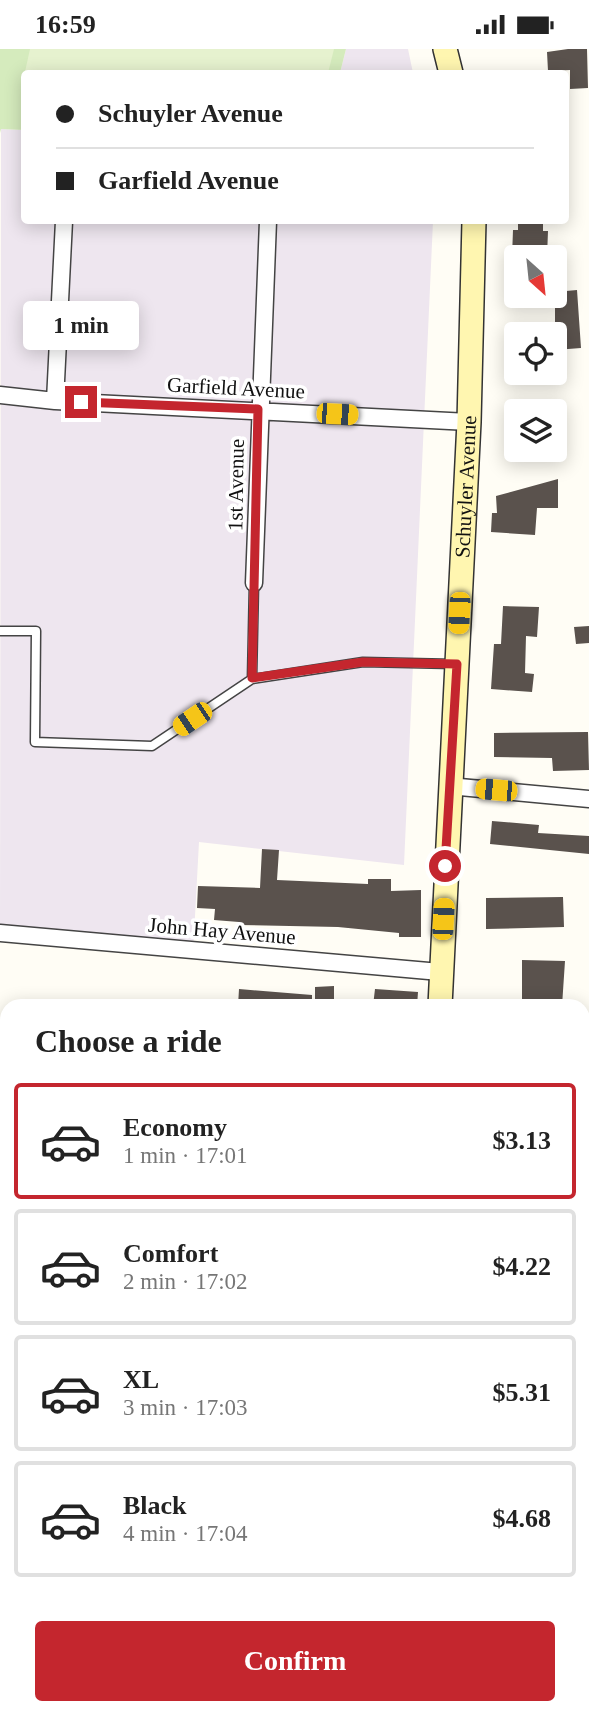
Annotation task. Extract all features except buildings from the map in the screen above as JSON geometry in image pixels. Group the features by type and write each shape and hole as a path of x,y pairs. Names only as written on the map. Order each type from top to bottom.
{"main road":[{"path":"445,49 450,70"},
{"name":"Schuyler Avenue","path":"440,999 469,422 474,224"}],"street":[{"path":"55,401 64,224"},
{"name":"1st Avenue","path":"254,583 258,409 268,224"},
{"name":"Garfield Avenue","path":"0,395 55,401 258,409 469,422"},
{"path":"449,786 589,799"},
{"name":"John Hay Avenue","path":"0,933 440,971"}],"lane":[{"path":"252,678 254,583"},
{"path":"0,631 36,631 35,742 152,746 252,678 363,662 457,664"}],"shaded area":[{"path":"346,49 408,49 412,70 341,70"},
{"path":"1,129 21,130 21,224 433,224 404,865 199,842 193,953 0,939"}],"green space":[{"path":"0,49 346,49 341,70 21,70 21,130 1,129 0,133"},
{"path":"30,49 334,49 329,70 25,70"}],"route":[{"path":"81,402 258,409 252,678 363,662 457,664 445,866"}]}
